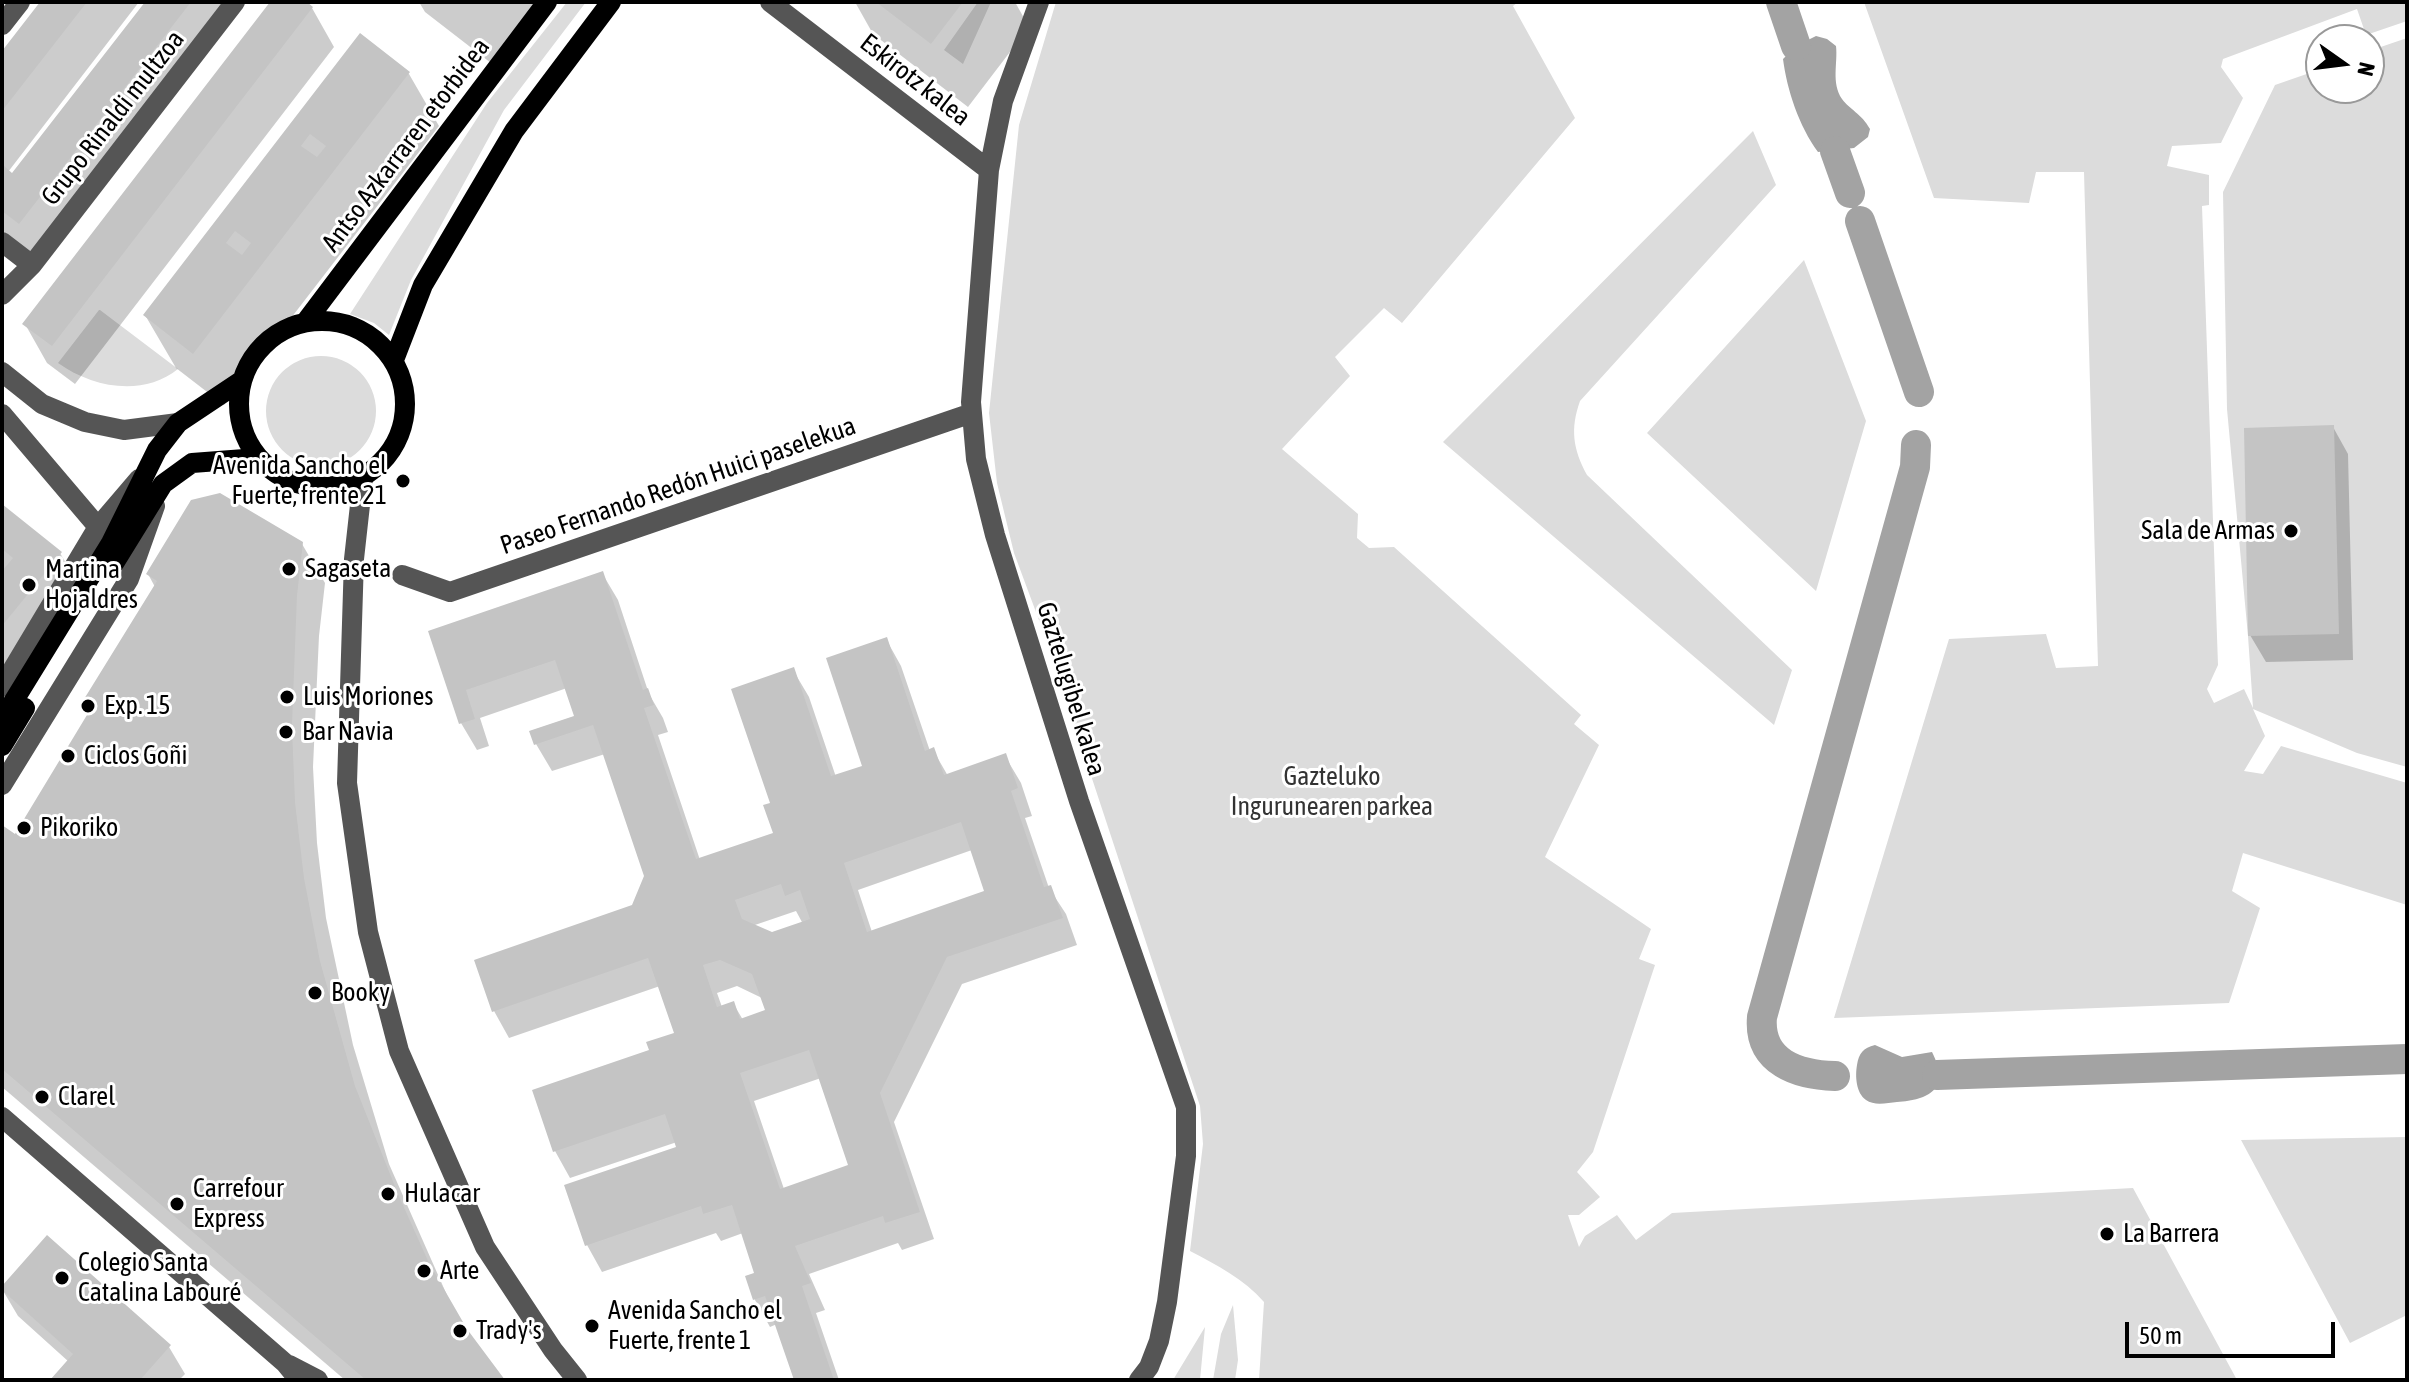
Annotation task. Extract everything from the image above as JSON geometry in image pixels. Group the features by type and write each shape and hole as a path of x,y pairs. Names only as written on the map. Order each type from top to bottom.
{"main road":[{"name":"Antso Azkarraren etorbidea","path":"307,320 547,2"},
{"path":"394,360 423,285 514,131 611,2"},
{"path":"307,320 333,321 361,330 375,339 394,360 406,399 397,441 385,459 363,478 321,488 287,481 258,458 241,425 238,410 241,381 248,365 266,342 281,331 307,320"},
{"path":"2,720 111,543 157,450 178,423 241,381"},
{"path":"2,746 163,484 192,463 258,458"}],"street":[{"path":"2,25 20,2"},
{"name":"Grupo Rinaldi multzoa","path":"2,295 32,265 235,2"},
{"name":"Eskirotz kalea","path":"770,2 989,170"},
{"name":"Gaztelugibel kalea","path":"1039,2 1003,101 989,170 972,413 976,459 995,535 1079,801 1186,1107 1186,1156 1167,1302 1159,1341 1149,1367 1139,1380"},
{"path":"2,242 32,265"},
{"path":"2,372 42,404 85,422 124,430 178,423"},
{"name":"Paseo Fernando Redón Huici paselekua","path":"402,575 450,592 972,413"},
{"path":"2,414 98,527"},
{"path":"2,687 98,527 146,470"},
{"path":"363,478 354,559 347,783 368,932 399,1051 485,1247 553,1350 577,1380"},
{"path":"2,785 129,579 163,484"},
{"path":"2,1117 285,1363 299,1380"},
{"path":"285,1363 318,1380"}],"green space":[{"path":"567,2 586,2 504,110 411,280 389,335 374,323 350,314 487,103"},
{"path":"978,2 991,2 963,64 944,50"},
{"name":"Gazteluko Ingurunearen parkea","path":"1056,2 1518,2 1513,6 1575,118 1402,323 1384,308 1335,357 1350,376 1282,449 1358,514 1357,538 1369,548 1394,547 1581,715 1574,724 1599,745 1545,857 1651,929 1639,959 1655,965 1593,1152 1577,1172 1600,1197 1579,1215 1568,1215 1579,1247 1585,1236 1617,1215 1636,1240 1672,1213 2133,1188 2237,1380 1259,1380 1264,1302 1239,1279 1190,1251 1203,1144 1200,1106 1046,639 1014,553 997,483 989,413 1019,125"},
{"path":"1864,2 2407,2 2407,21 2385,29 2385,24 2362,24 2357,9 2317,24 2305,24 2305,28 2223,59 2221,67 2243,98 2221,143 2172,146 2167,166 2209,175 2209,205 2202,206 2218,665 2207,689 2214,703 2244,689 2253,708 2227,409 2223,192 2275,85 2305,75 2305,104 2385,104 2385,46 2407,38 2407,767 2357,753 2253,709 2265,736 2244,771 2263,774 2281,746 2407,783 2407,905 2243,853 2232,891 2260,908 2229,1003 1834,1018 1949,639 2046,634 2056,668 2098,666 2084,172 2036,172 2029,203 1934,198"},
{"path":"1753,131 1776,185 1580,401 1574,430 1576,448 1587,475 1792,670 1774,725 1443,442"},
{"path":"1804,260 1866,421 1816,591 1647,433"},
{"path":"99,310 178,369 149,383 118,386 87,378 58,363"},
{"path":"321,356 342,361 360,372 371,390 376,411 371,432 360,450 342,461 321,466 300,461 282,450 271,432 266,411 271,390 282,372 300,361"},
{"path":"2407,1137 2407,1315 2350,1343 2241,1140"},
{"path":"1233,1305 1238,1360 1235,1380 1213,1380 1221,1334"},
{"path":"1205,1327 1200,1380 1173,1380"}],"shaded area":[{"path":"1816,36 1836,46 1839,93 1870,129 1868,137 1854,148 1818,152 1795,107 1783,59 1796,46"},
{"path":"1875,1045 1902,1057 1932,1052 1939,1075 1934,1090 1919,1099 1908,1101 1881,1104 1866,1100 1857,1084 1857,1065 1862,1052"}],"building":[{"path":"40,2 87,2 2,111 2,51"},
{"path":"145,2 191,2 19,224 2,211 2,164 12,173"},
{"path":"270,2 307,2 313,7 52,346 22,324"},
{"path":"876,2 963,2 931,44"},
{"path":"360,33 410,72 193,354 143,315","holes":["310,134 326,146 317,157 301,146","235,231 251,243 242,255 226,243"]},
{"name":"Sala de Armas","path":"2334,425 2339,634 2248,636 2244,428"},
{"path":"220,493 303,542 297,596 292,726 295,802 304,878 320,961 355,1086 398,1194 429,1263 467,1329 505,1380 366,1380 2,1069 2,825 15,834 90,710 81,704 157,581 146,574 191,500"},
{"path":"2,504 62,552 2,626 2,571 13,558 2,549"},
{"path":"603,571 643,690 648,688 654,705 644,708 696,859 773,833 763,805 770,803 731,689 794,667 831,776 862,766 826,658 887,637 925,751 934,747 944,775 1006,753 1018,788 1011,791 1044,887 1051,885 1063,918 947,957 880,1093 920,1212 885,1223 883,1216 795,1246 811,1283 802,1286 834,1380 794,1380 765,1296 753,1300 745,1276 754,1273 732,1205 703,1214 701,1206 585,1246 564,1185 676,1147 665,1114 553,1152 532,1090 649,1050 646,1042 674,1033 648,958 492,1012 474,960 632,905 644,876 593,725 534,745 529,731 574,716 555,660 466,690 475,719 459,724 428,631","holes":["961,822 984,891 867,932 844,863","781,884 785,896 800,890 810,919 772,932 742,919 735,900","720,960 752,974 765,1010 740,1019 734,1001 717,1007 703,965","809,1050 848,1165 780,1189 740,1073"]},
{"path":"47,1235 171,1345 140,1380 50,1380 73,1354 2,1290 2,1286"}],"waterway":[{"path":"1781,2 1796,46"},
{"path":"1835,151 1850,193"},
{"path":"1860,221 1919,392"},
{"path":"1835,1076 1795,1069 1774,1056 1763,1033 1762,1017 1915,467 1916,445"},
{"path":"1937,1075 2407,1059"}],"place":[{"name":"Avenida Sancho el Fuerte, frente 21","path":"403,481"},
{"name":"Sala de Armas","path":"2291,531"},
{"name":"Sagaseta","path":"289,569"},
{"name":"Martina Hojaldres","path":"29,585"},
{"name":"Luis Moriones","path":"287,697"},
{"name":"Exp. 15","path":"88,706"},
{"name":"Bar Navia","path":"286,732"},
{"name":"Ciclos Goñi","path":"68,756"},
{"name":"Pikoriko","path":"24,828"},
{"name":"Booky","path":"315,993"},
{"name":"Clarel","path":"42,1097"},
{"name":"Hulacar","path":"388,1194"},
{"name":"Carrefour Express","path":"177,1204"},
{"name":"La Barrera","path":"2107,1234"},
{"name":"Arte","path":"424,1271"},
{"name":"Colegio Santa Catalina Labouré","path":"62,1278"},
{"name":"Avenida Sancho el Fuerte, frente 1","path":"592,1326"},
{"name":"Trady's","path":"460,1331"}]}
